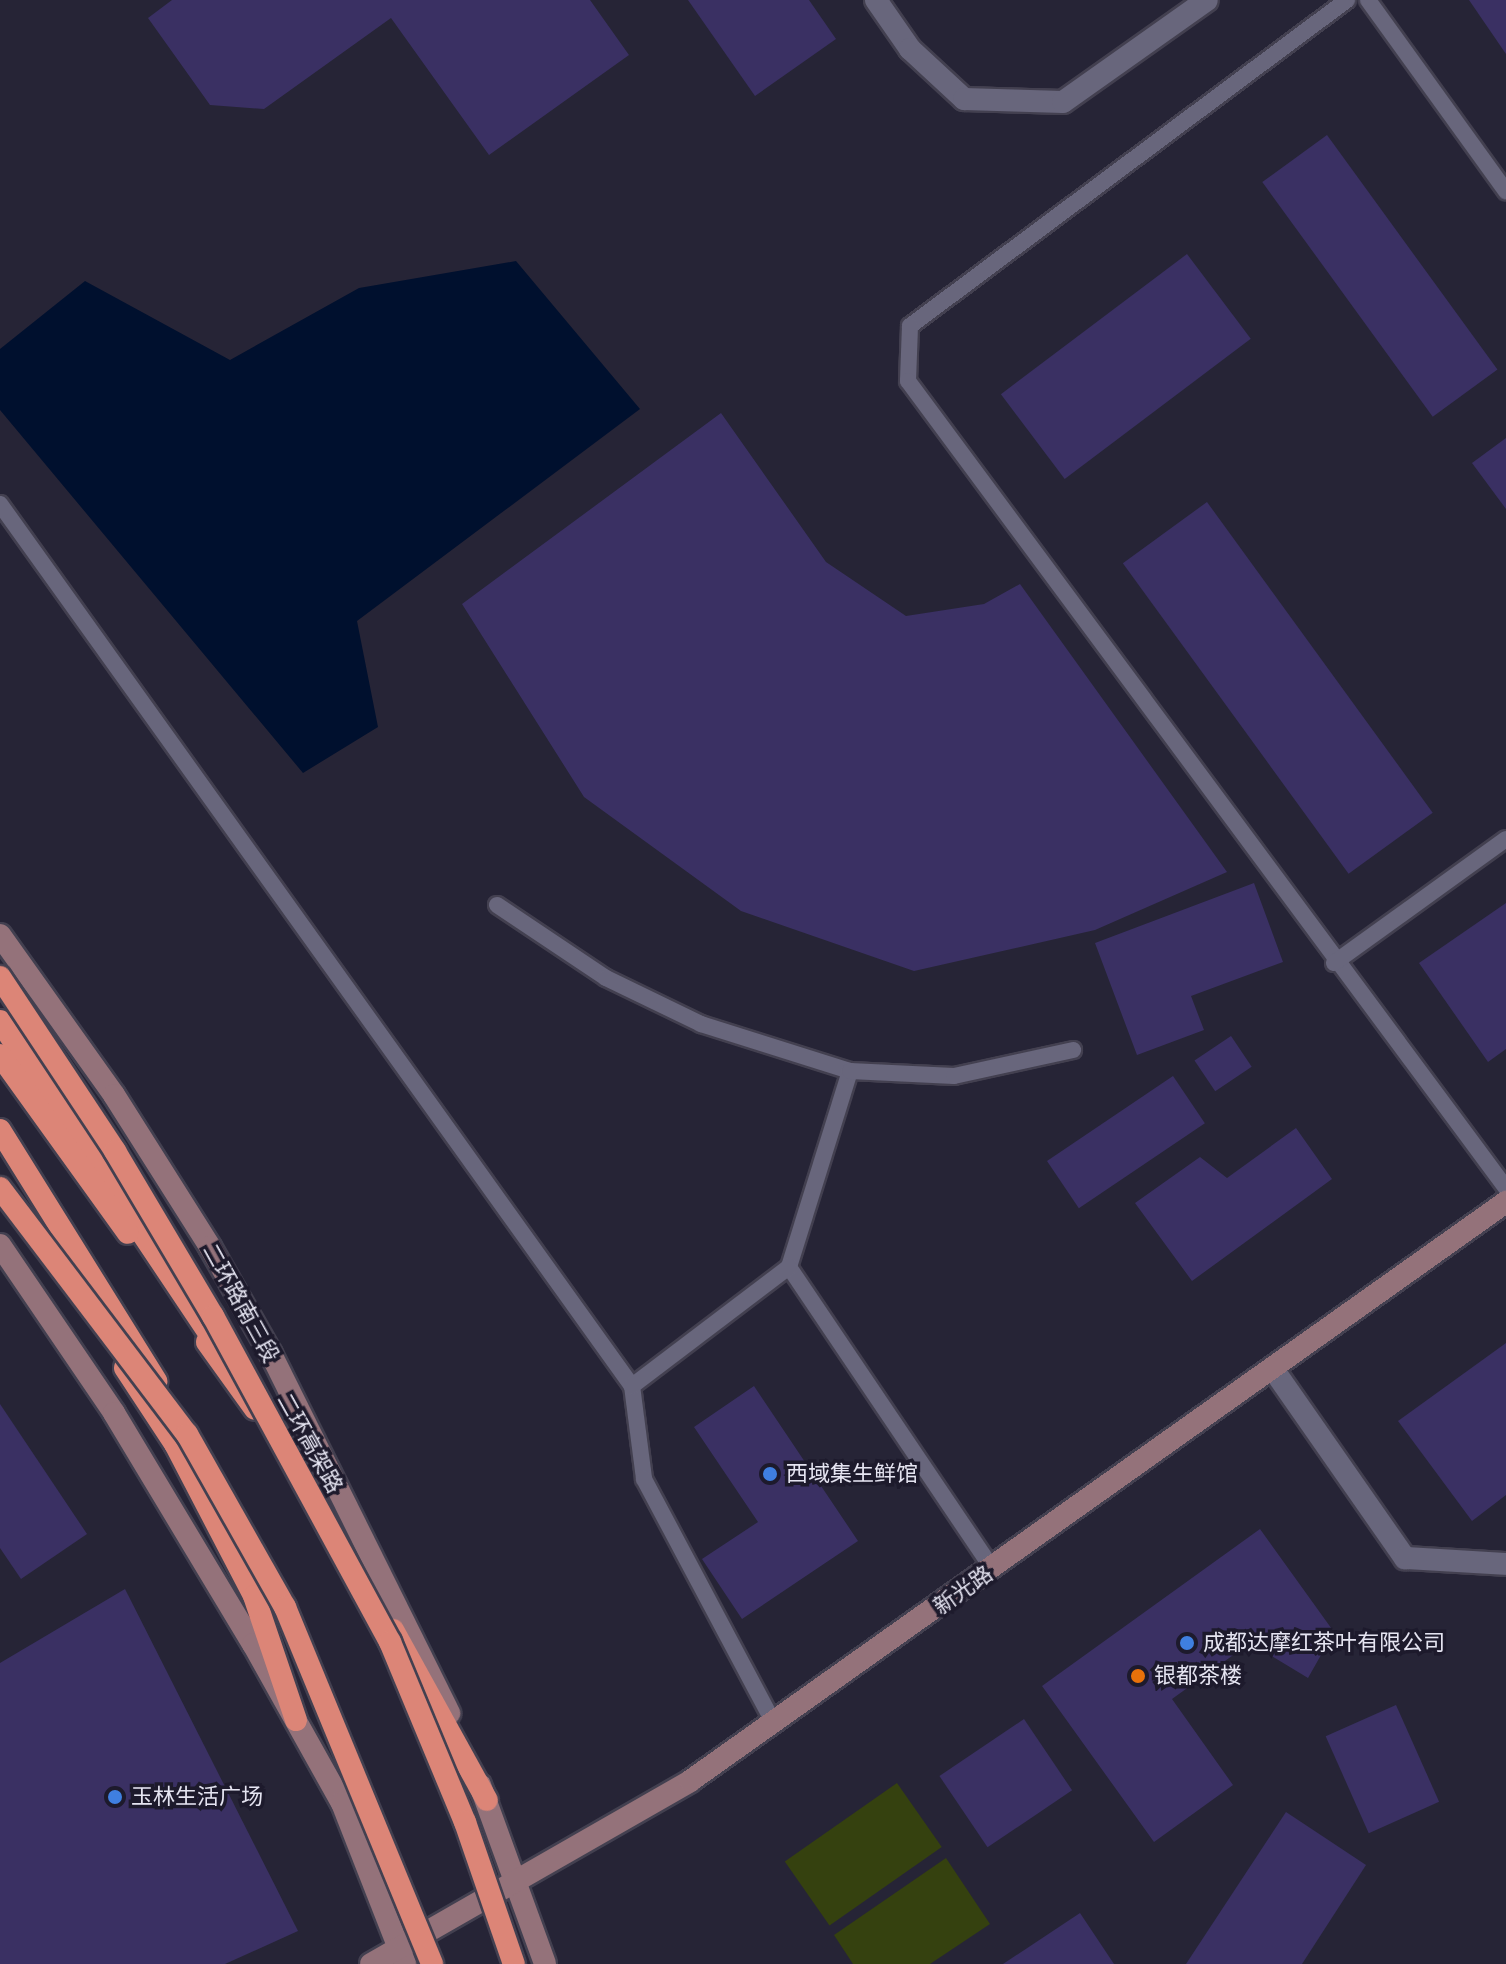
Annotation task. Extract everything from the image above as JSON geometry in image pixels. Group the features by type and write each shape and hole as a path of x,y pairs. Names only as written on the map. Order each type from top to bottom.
{"highway":[{"name":"二环高架路","path":"0,977 115,1151 213,1316 277,1439 390,1642 465,1822 514,1964"},
{"path":"0,1021 103,1168 338,1529 487,1800"},
{"path":"0,1055 277,1439"},
{"path":"0,1130 83,1257 285,1607 432,1964"},
{"path":"0,1176 175,1444 254,1596 296,1720"},
{"path":"0,1188 187,1434"}],"main road":[{"name":"二环路南三段","path":"0,935 114,1095 271,1354 425,1660 487,1800 519,1883 545,1964"},
{"name":"新光路","path":"371,1964 403,1956 690,1781 993,1569 1506,1202"},
{"path":"0,1245 114,1413 296,1720 342,1803 403,1956"}],"street":[{"path":"876,0 910,49 964,99 1063,102 1207,0"},
{"path":"1273,1369 1405,1558 1506,1564"}],"lane":[{"path":"1347,0 910,326 908,381 1334,963 1506,1188"},
{"path":"1368,0 1506,191"},
{"path":"0,504 632,1386 644,1479 774,1723"},
{"path":"1334,963 1506,839"},
{"path":"497,905 606,978 701,1024 850,1071 954,1076 1073,1050"},
{"path":"632,1386 789,1267 850,1071"},
{"path":"789,1267 993,1569"}],"green space":[{"path":"897,1783 942,1847 830,1925 785,1862"},
{"path":"946,1858 990,1924 930,1964 853,1964 834,1935"}],"water":[{"path":"516,261 640,409 357,621 378,727 303,773 0,410 0,349 85,281 230,360 359,288"}],"building":[{"path":"172,0 590,0 629,55 489,155 391,18 264,109 210,105 148,18"},
{"path":"688,0 809,0 836,39 755,96"},
{"path":"1469,0 1506,0 1506,54"},
{"path":"1327,135 1497,370 1433,417 1262,182"},
{"path":"1187,254 1251,339 1065,479 1001,394"},
{"path":"721,413 826,562 906,616 984,604 1020,584 1227,872 1095,930 914,971 741,911 584,797 462,604"},
{"path":"1506,438 1506,509 1472,463"},
{"path":"1207,502 1433,813 1349,874 1123,563"},
{"path":"1254,883 1283,962 1191,996 1204,1030 1137,1055 1095,943"},
{"path":"1506,903 1506,1049 1488,1062 1419,963"},
{"path":"1231,1036 1252,1067 1215,1091 1195,1061"},
{"path":"1173,1076 1205,1123 1079,1208 1047,1161"},
{"path":"1296,1128 1332,1179 1192,1281 1135,1203 1200,1157 1227,1178"},
{"path":"1506,1343 1506,1495 1472,1521 1398,1421"},
{"name":"西域集生鲜馆","path":"754,1386 858,1541 742,1619 702,1559 758,1522 694,1427"},
{"path":"0,1404 87,1534 21,1579 0,1548"},
{"path":"1260,1529 1334,1632 1308,1678 1250,1643 1172,1699 1233,1785 1154,1842 1042,1686"},
{"name":"玉林生活广场","path":"125,1589 298,1931 225,1964 0,1964 0,1663"},
{"path":"1396,1705 1439,1802 1369,1833 1326,1736"},
{"path":"1024,1719 1072,1790 988,1847 939,1776"},
{"path":"1286,1812 1366,1865 1302,1964 1186,1964"},
{"path":"1080,1913 1114,1964 1003,1964"}],"place":[{"name":"西域集生鲜馆","path":"770,1474"},
{"name":"成都达摩红茶叶有限公司","path":"1187,1643"},
{"name":"银都茶楼","path":"1138,1676"},
{"name":"玉林生活广场","path":"115,1797"}]}
